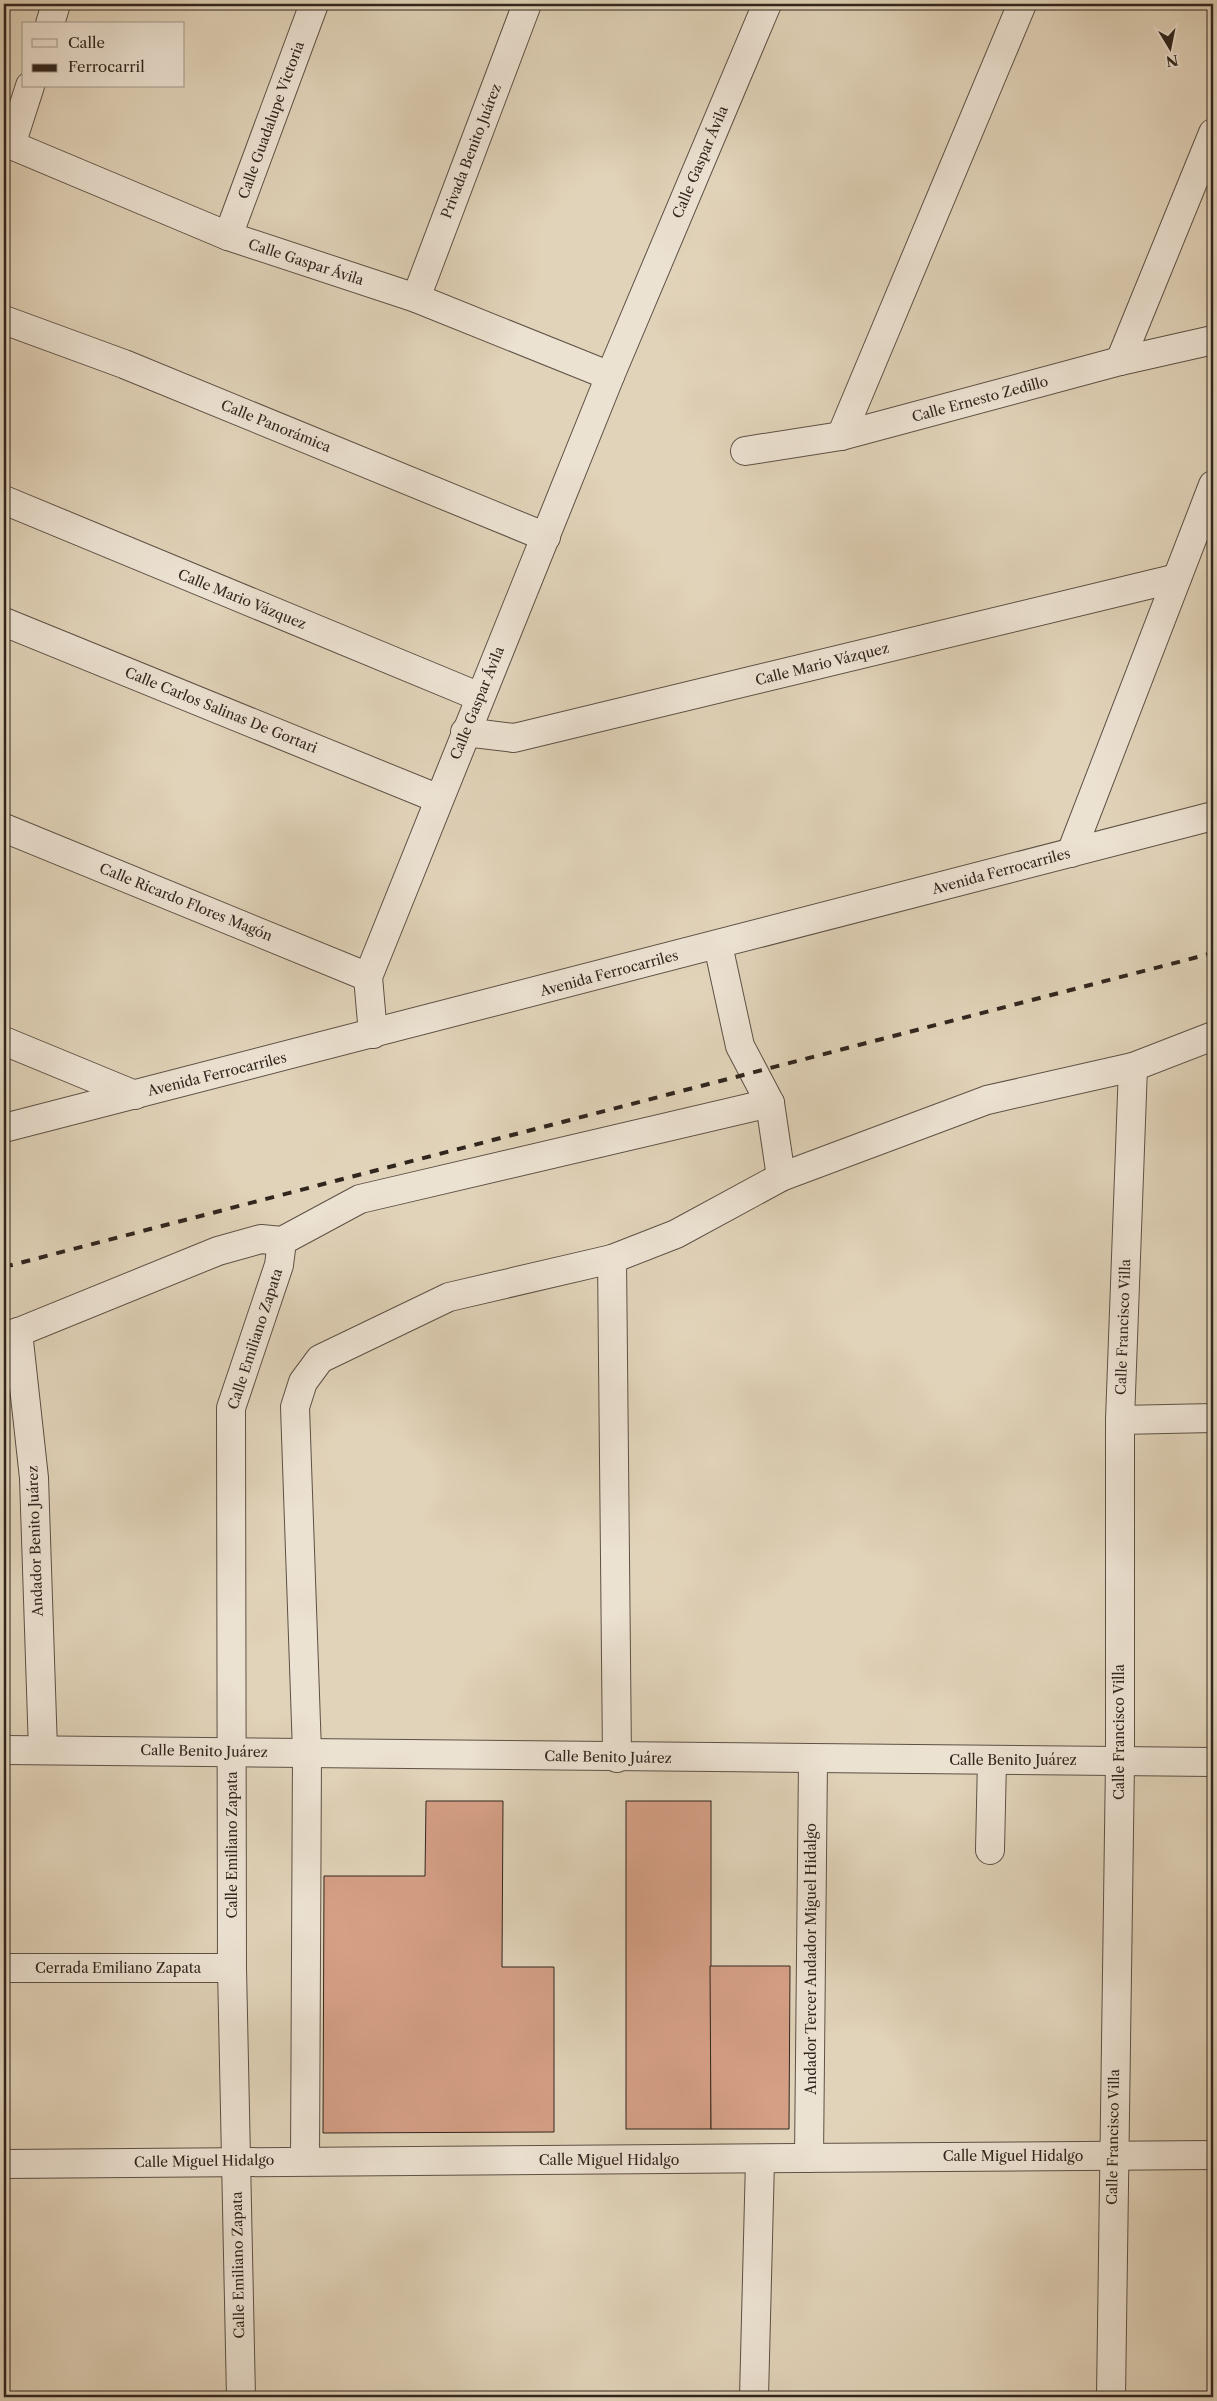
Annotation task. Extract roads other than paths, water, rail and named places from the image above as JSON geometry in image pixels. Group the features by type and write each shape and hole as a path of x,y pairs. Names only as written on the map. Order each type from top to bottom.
{"street":[{"path":"51,22 56,4"},
{"name":"Calle Guadalupe Victoria","path":"228,236 314,4"},
{"name":"Privada Benito Juárez","path":"416,298 527,4"},
{"name":"Calle Gaspar Ávila","path":"374,1034 368,977 438,799 610,376 766,4"},
{"path":"841,436 1022,4"},
{"path":"7,143 29,88"},
{"path":"1120,361 1213,133"},
{"name":"Calle Gaspar Ávila","path":"7,143 228,236 416,298 610,376"},
{"name":"Calle Panorámica","path":"4,320 124,364 546,536"},
{"name":"Calle Ernesto Zedillo","path":"745,451 841,436 1120,361 1213,340"},
{"path":"1071,853 1213,485"},
{"name":"Calle Mario Vázquez","path":"4,500 480,697"},
{"name":"Calle Mario Vázquez","path":"465,732 514,738 1177,578"},
{"name":"Calle Carlos Salinas De Gortari","path":"4,622 438,799"},
{"name":"Avenida Ferrocarriles","path":"4,1128 1213,816"},
{"name":"Calle Ricardo Flores Magón","path":"4,828 368,977"},
{"path":"718,945 740,1046 770,1103 782,1177"},
{"path":"305,2160 307,1752 295,1407 303,1382 320,1359 449,1297 612,1259 676,1234 782,1177 987,1100 1133,1067 1213,1036"},
{"path":"4,1041 135,1095"},
{"name":"Calle Francisco Villa","path":"1111,2397 1120,1760 1120,1420 1133,1067"},
{"path":"11,1335 218,1251 261,1239 282,1241 360,1199 770,1103"},
{"name":"Calle Emiliano Zapata","path":"241,2397 232,1968 233,1751 230,1408 279,1265 282,1241"},
{"path":"612,1259 617,1758"},
{"name":"Andador Benito Juárez","path":"11,1335 34,1478 43,1750"},
{"path":"1120,1420 1213,1418"},
{"name":"Calle Benito Juárez","path":"4,1750 233,1751 617,1758 1213,1762"},
{"name":"Andador Tercer Andador Miguel Hidalgo","path":"809,2158 813,1759"},
{"path":"990,1850 992,1760"},
{"name":"Cerrada Emiliano Zapata","path":"4,1968 232,1968"},
{"name":"Calle Miguel Hidalgo","path":"4,2164 305,2160 760,2160 809,2158 1213,2156"},
{"path":"754,2397 760,2160"}],"railway":[{"path":"4,1267 1213,953"}]}
